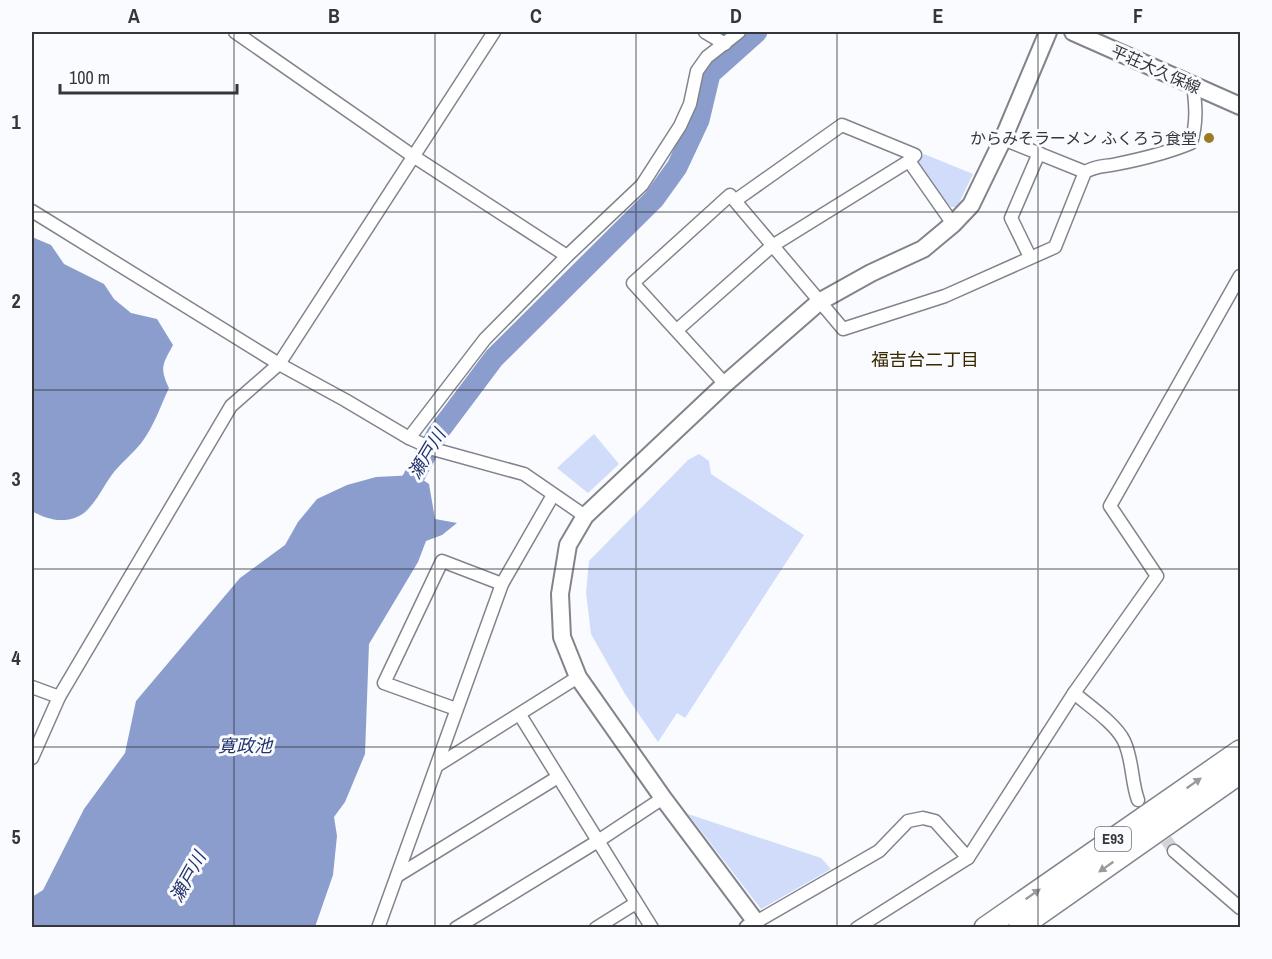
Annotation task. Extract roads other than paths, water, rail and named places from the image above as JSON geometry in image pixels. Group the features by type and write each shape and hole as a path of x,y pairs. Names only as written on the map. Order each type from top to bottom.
{"highway":[{"name":"E93","path":"985,927 1240,751"},
{"name":"E93","path":"1019,927 1240,773"}],"street":[{"path":"235,32 413,156 567,256"},
{"path":"32,758 59,697 231,406 279,364 494,32"},
{"path":"705,32 724,44"},
{"path":"409,438 485,339 567,256 642,185 680,126 690,104 697,71 707,57 740,32"},
{"path":"968,858 935,821 923,818 908,821 879,851 757,926 663,798 578,676 562,637 560,594 568,545 585,516 725,384 819,302 871,273 922,249 953,224 971,205 1003,140 1048,32"},
{"name":"平荘大久保線","path":"1072,32 1240,106"},
{"path":"725,384 633,283 730,195 843,329 945,296 1055,247 1085,172 1096,166 1114,165 1169,152 1191,143 1197,110 1193,86"},
{"path":"677,330 772,246 909,161 915,155 842,125 736,201"},
{"path":"1003,140 1085,172"},
{"path":"1030,257 1011,218 1039,153"},
{"path":"909,161 953,224"},
{"path":"32,211 279,364 409,438 433,449 524,474 585,516"},
{"path":"857,927 968,858 1074,693 1157,576 1110,506 1240,276"},
{"path":"378,927 502,584 553,495"},
{"path":"456,710 384,683 442,561 502,584"},
{"path":"438,765 578,676"},
{"path":"32,687 59,697"},
{"path":"1074,693 1111,724 1124,740 1130,762 1132,785 1138,800"},
{"path":"520,715 652,927"},
{"path":"397,876 558,777"},
{"path":"456,927 598,841 663,798"},
{"path":"1174,851 1240,908"},
{"path":"596,927 636,903"}],"water":[{"path":"32,237 51,245 64,264 104,284 114,299 131,313 157,319 173,345 163,366 169,388 146,436 115,471 88,509 78,517 64,520 51,519 32,511"},
{"name":"寛政池","path":"416,475 429,484 435,519 457,523 442,535 426,541 418,562 369,644 365,754 345,802 334,817 337,836 333,875 315,927 32,927 32,897 43,890 84,809 125,753 136,701 240,578 285,545 298,522 317,499 347,485 376,477"}],"waterway":[{"name":"瀬戸川","path":"402,499 437,434 494,358 654,199 677,167 699,120 710,74 757,32"}],"tunnel":[{"path":"1156,825 1174,851"}],"place":[{"name":"からみそラーメン ふくろう食堂","path":"1209,138"}],"district":[{"name":"福吉台二丁目","path":"925,360"}]}
